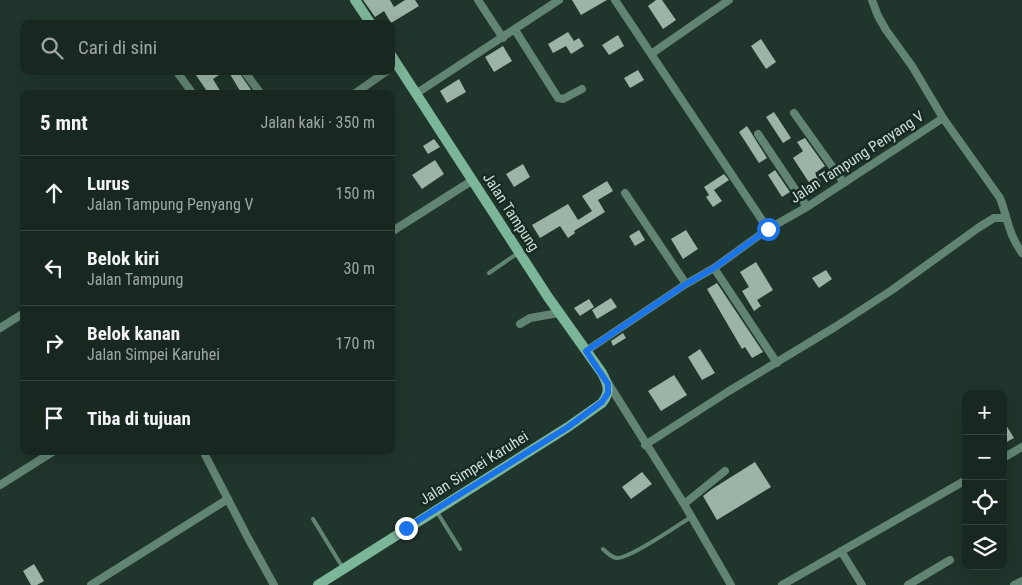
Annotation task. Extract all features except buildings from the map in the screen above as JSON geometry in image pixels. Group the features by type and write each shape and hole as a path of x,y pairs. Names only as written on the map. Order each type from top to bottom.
{"main road":[{"path":"355,0 368,20"},
{"name":"Jalan Tampung","path":"395,67 417,93 559,313 608,384"},
{"name":"Jalan Simpei Karuhei","path":"318,585 596,408 606,398 608,384"}],"street":[{"path":"478,0 503,38"},
{"path":"417,93 559,0"},
{"path":"615,0 768,229"},
{"path":"651,54 729,0"},
{"path":"872,0 878,16 912,66 943,118 1000,198 1012,236 1022,253"},
{"path":"515,30 558,98 563,99 582,89"},
{"path":"179,75 190,90"},
{"path":"247,75 258,90"},
{"path":"360,90 381,75"},
{"path":"794,112 844,183"},
{"name":"Jalan Tampung Penyang V","path":"586,351 686,284 714,268 768,229 807,207 943,118"},
{"path":"758,134 807,207"},
{"path":"395,229 473,180"},
{"path":"624,194 686,284"},
{"path":"646,445 892,290 978,228 994,218 1006,218"},
{"path":"714,268 777,362"},
{"path":"520,324 530,318 559,313"},
{"path":"0,328 20,316"},
{"path":"608,384 692,517 731,585"},
{"path":"1007,456 1022,447"},
{"path":"0,485 48,455"},
{"path":"205,455 274,585"},
{"path":"684,504 725,471"},
{"path":"782,585 962,482"},
{"path":"91,585 228,499"},
{"path":"842,551 862,585"},
{"path":"908,585 950,560"},
{"path":"1014,585 1022,581"}],"lane":[{"path":"489,273 519,252"},
{"path":"436,510 460,549"},
{"path":"603,550 616,558 629,556 692,517"},
{"path":"312,519 343,569"}],"route":[{"path":"406,528 568,427 602,402 608,393 608,384 586,351 686,284 714,268 768,229"}]}
